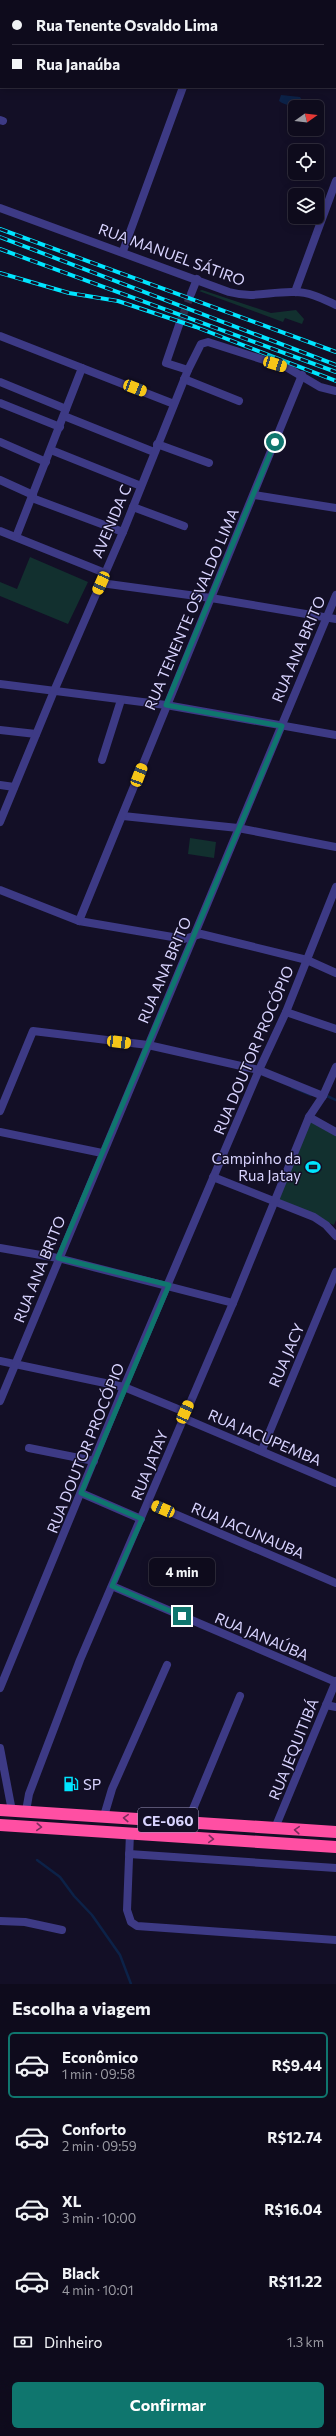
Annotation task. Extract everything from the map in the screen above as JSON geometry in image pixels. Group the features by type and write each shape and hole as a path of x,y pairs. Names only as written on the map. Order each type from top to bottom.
{"highway":[{"name":"CE-060","path":"6,1810 336,1832"},
{"name":"CE-060","path":"0,1825 336,1847"}],"street":[{"path":"123,251 183,88"},
{"path":"295,292 336,181"},
{"name":"RUA MANUEL SÁTIRO","path":"0,208 123,251 229,292 249,297 295,292 309,293 336,305"},
{"path":"191,294 197,279"},
{"path":"179,325 166,363 188,370"},
{"path":"0,336 174,404"},
{"name":"AVENIDA C","path":"0,822 54,691 123,532 184,379 203,343 208,342 286,367 302,375"},
{"path":"16,537 33,497 82,368"},
{"path":"302,375 320,387 336,391"},
{"name":"RUA TENENTE OSVALDO LIMA","path":"79,921 302,375"},
{"path":"184,379 239,402"},
{"path":"0,382 65,412 156,448 209,464"},
{"path":"0,403 60,427"},
{"path":"0,442 46,462"},
{"path":"51,450 141,486"},
{"path":"0,480 33,497 123,532"},
{"path":"254,495 336,508"},
{"path":"133,506 184,526"},
{"path":"0,531 105,573"},
{"path":"101,583 211,598 336,619"},
{"name":"RUA ANA BRITO","path":"0,1401 58,1258 194,937 336,595"},
{"path":"0,684 166,705 336,735"},
{"path":"102,760 121,700"},
{"path":"0,730 36,734"},
{"path":"0,785 14,787"},
{"path":"123,816 238,828 336,847"},
{"name":"RUA DOUTOR PROCÓPIO","path":"0,1688 124,1387 169,1285 259,1070 286,1012 336,887"},
{"path":"0,890 79,921 184,939 201,934 307,960 336,973"},
{"path":"286,1012 336,1028"},
{"path":"0,1111 33,1031 148,1045 259,1070 323,1096"},
{"name":"RUA JATAY","path":"26,1811 29,1794 80,1660 149,1503 184,1415 233,1303 273,1201 309,1117 323,1096 336,1067"},
{"path":"309,1117 336,1132"},
{"path":"0,1132 102,1153"},
{"path":"213,1177 314,1217 326,1224 336,1236"},
{"path":"0,1248 58,1258 169,1285 233,1303"},
{"name":"RUA JACY","path":"262,1450 336,1272"},
{"name":"RUA JACUPEMBA","path":"0,1361 124,1387 262,1450 335,1480"},
{"path":"29,1448 94,1461"},
{"path":"81,1493 142,1519"},
{"name":"RUA JACUNAUBA","path":"149,1503 336,1583"},
{"name":"RUA JANAÚBA","path":"112,1586 336,1682"},
{"path":"104,1816 112,1788 167,1665"},
{"name":"RUA JEQUITIBÁ","path":"275,1828 336,1682"},
{"path":"188,1822 240,1696"},
{"path":"326,1706 336,1707"},
{"path":"0,1748 6,1810"},
{"path":"130,1833 128,1917 137,1926 336,1940"},
{"path":"129,1854 336,1868"},
{"path":"0,1921 25,1922 62,1930"}],"green space":[{"path":"202,290 271,313 296,310 304,319 302,324 285,318 283,322 199,291"},
{"path":"30,557 88,582 68,624 0,596 0,582 17,589"},
{"path":"190,838 216,842 214,858 188,854"},
{"name":"Campinho da Rua Jatay","path":"311,1119 336,1135 336,1220 334,1225 276,1200"}],"water":[{"path":"281,95 300,97 302,100 288,100 288,105 279,101"}],"waterway":[{"path":"292,1087 311,1095"},
{"path":"327,1096 336,1100"},
{"path":"37,1860 60,1877 74,1896 92,1915 120,1955 131,1984"}],"tunnel":[{"path":"179,325 191,294"}],"railway":[{"path":"0,229 336,352"},
{"path":"0,237 336,365"},
{"path":"0,249 336,372"},
{"path":"0,273 69,293 118,301 196,327 336,381"}],"place":[{"name":"Campinho da Rua Jatay","path":"313,1167"},
{"name":"SP","path":"71,1784"}],"route":[{"path":"182,1616 112,1586 142,1519 81,1493 124,1387 169,1285 58,1258 282,726 166,705 275,442"}]}
